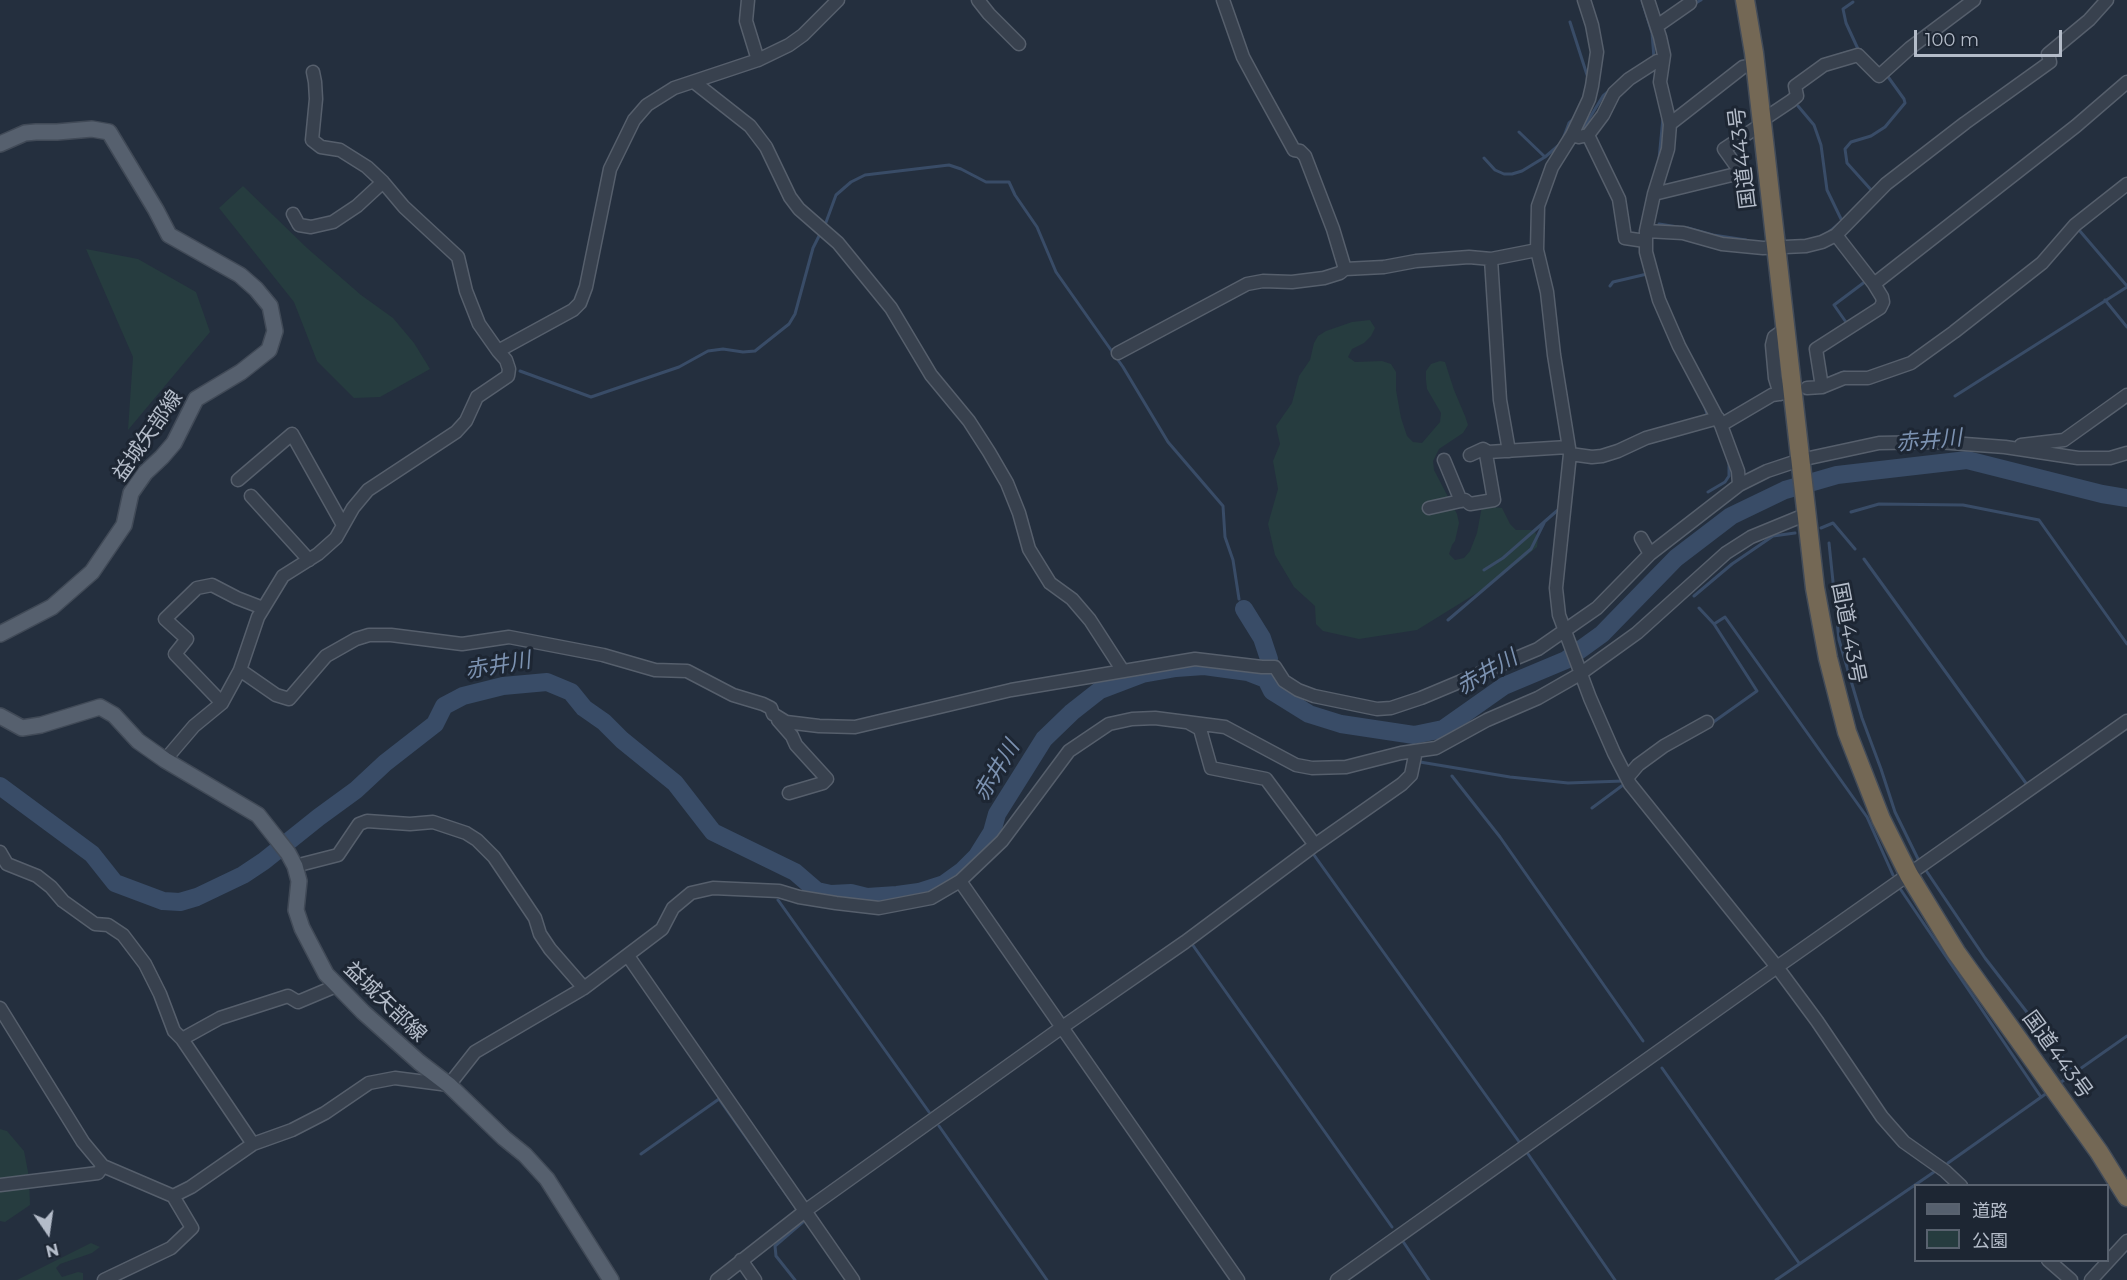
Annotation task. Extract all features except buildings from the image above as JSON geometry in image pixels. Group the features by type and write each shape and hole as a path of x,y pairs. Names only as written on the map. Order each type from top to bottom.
{"highway":[{"name":"国道443号","path":"1745,0 1777,248 1784,330 1815,588 1828,658 1847,732 1881,819 1909,875 1956,952 2099,1152 2127,1197"}],"main road":[{"name":"益城矢部線","path":"0,144 25,133 92,129 108,132 169,235 240,275 256,289 270,306 275,331 269,350 241,372 196,399 174,443 145,473 131,493 124,525 92,572 52,607 0,634"},
{"path":"0,716 22,728 41,725 100,707 114,715 138,741 165,760 258,815 291,860"},
{"name":"益城矢部線","path":"291,860 299,881 296,910 302,928 326,974 418,1062 449,1085 547,1179 611,1280"}],"street":[{"path":"748,0 746,21 758,60"},
{"path":"498,351 580,303 586,288 610,169 634,120 655,99 674,88 758,60 780,50 803,35 838,0"},
{"path":"978,0 1019,44"},
{"path":"1223,0 1243,57 1294,150 1300,151 1305,156 1333,229 1345,269"},
{"path":"1584,0 1597,52 1589,99 1572,135 1552,167 1538,206 1537,250 1547,292 1569,451 1556,588 1557,604 1566,635 1614,753 1630,784 1777,967 1817,1021 1882,1117 1904,1142 1960,1184"},
{"path":"1648,0 1664,55 1660,82 1670,124 1668,149 1654,194 1646,236 1651,272 1659,300 1679,346 1719,422 1738,471 1739,485"},
{"path":"1654,194 1736,174 1738,170 1724,149 1797,96 1795,86 1824,65 1858,55 1879,76 1910,48 1974,0"},
{"path":"1588,135 1619,199 1625,238 1683,233 1722,244 1777,248 1806,246 1822,242 1836,235 1886,184 2050,62 2048,54 2089,20 2107,0"},
{"path":"1657,26 1690,3"},
{"path":"1572,135 1579,137 1588,135 1603,115 1614,93 1629,79 1657,61 1661,63"},
{"path":"1670,124 1743,67 1755,65"},
{"path":"165,760 194,726 222,703 240,670 258,617 283,576 318,554 336,538 353,508 368,490 456,432 466,421 477,397 508,376 509,369 506,360 479,324 466,291 458,256 404,207 367,167 340,150 321,147 312,140 316,99 313,72"},
{"path":"694,82 750,126 766,147 790,197 799,209 849,255 891,308 931,375 969,421 1007,483 1019,513 1029,549 1050,583 1072,599 1090,620 1123,671"},
{"path":"1874,284 2076,126 2127,82"},
{"path":"293,214 299,225 311,227 333,222 357,206 383,182"},
{"path":"1807,388 1822,387 1844,378 1868,378 1911,363 2042,263 2075,225 2127,184"},
{"path":"1822,387 1816,349 1880,308 1883,303 1874,284 1836,235"},
{"path":"1118,353 1247,285 1263,281 1292,282 1324,278 1345,269 1469,257 1491,259 1537,250"},
{"path":"1491,259 1500,400 1509,451"},
{"path":"1470,455 1483,449 1488,452 1569,451 1592,457 1602,456 1646,438 1719,422 1772,395 1782,394 1775,378 1772,345 1774,337 1784,330"},
{"path":"2005,447 2064,440 2127,395"},
{"path":"238,480 292,434 343,525"},
{"path":"773,714 786,722 855,727 1011,690 1196,659 1262,668 1275,667 1284,681 1314,696 1377,709 1391,708 1421,698 1566,635 1597,608 1650,554 1739,485 1767,471 1800,459 1879,443 1938,442 2005,447 2078,458 2110,458 2127,453"},
{"path":"1429,508 1465,500 1470,504 1494,500 1486,454 1488,452"},
{"path":"1443,460 1461,501"},
{"path":"251,496 309,560"},
{"path":"173,1196 191,1187 253,1144 292,1130 325,1113 369,1083 394,1078 449,1085 475,1052 584,988 628,956 662,929 672,908 691,893 713,888 779,891 799,897 879,908 931,898 960,881 1002,841 1058,765 1080,742 1109,724 1132,719 1155,718 1224,727 1296,765 1312,768 1346,766 1379,757 1436,748 1487,720 1538,698 1637,633 1726,553 1751,537 1807,514"},
{"path":"1641,538 1650,554"},
{"path":"222,703 176,654 188,639 165,619 197,588 212,585 263,608"},
{"path":"240,670 276,696 289,699 326,656 356,639 369,635 391,635 462,644 509,637 603,655 655,670 687,671 733,695 771,708 796,745 827,778 823,783 789,793"},
{"path":"1184,721 1200,729 1210,768 1266,779 1315,845"},
{"path":"1337,1280 2127,721"},
{"path":"1627,778 1638,765 1664,746 1707,722"},
{"path":"717,1280 805,1211 1185,942 1411,776 1416,751"},
{"path":"291,860 338,855 359,824 367,821 410,824 433,822 466,833 477,840 494,857 535,918 540,934 550,949 584,988"},
{"path":"0,852 7,864 37,876 63,901 95,924 108,925 123,935 145,964 160,994 174,1031 182,1039 253,1144"},
{"path":"960,881 1238,1280"},
{"path":"628,956 853,1280"},
{"path":"182,1039 220,1018 288,996 297,1002 336,986"},
{"path":"0,1008 83,1142 103,1166 173,1196 192,1228 171,1248 104,1280"},
{"path":"0,1185 98,1173 103,1166"},
{"path":"2109,1260 2127,1241"},
{"path":"741,1260 755,1280"},
{"path":"2051,1262 2071,1280"},
{"path":"2091,1280 2108,1262"}],"green space":[{"path":"243,186 307,248 361,295 393,318 414,343 430,369 380,397 354,398 317,361 294,302 219,208"},
{"path":"86,249 138,259 196,292 210,332 128,430 133,357"},
{"path":"1370,320 1375,328 1371,336 1364,343 1352,349 1348,357 1355,362 1382,361 1391,364 1396,372 1396,390 1407,436 1413,442 1422,443 1440,422 1441,413 1427,389 1426,371 1431,364 1445,362 1465,416 1468,425 1463,433 1439,449 1433,461 1434,470 1457,514 1459,523 1449,554 1455,560 1464,558 1470,551 1477,533 1482,506 1502,508 1510,524 1516,530 1534,530 1538,538 1537,547 1519,562 1480,591 1417,630 1359,639 1323,631 1316,624 1315,606 1294,587 1275,555 1268,524 1278,489 1273,461 1280,444 1276,426 1292,403 1299,376 1310,360 1314,343 1318,336 1326,331 1352,322"},
{"path":"0,1129 7,1131 24,1151 29,1177 30,1205 5,1222 0,1221"},
{"path":"91,1243 100,1247 92,1253 60,1264 56,1268 62,1277 78,1272 83,1273 83,1280 17,1280"}],"waterway":[{"path":"1642,0 1652,33 1654,58"},
{"path":"1694,4 1701,0"},
{"path":"1853,2 1843,9 1846,23 1858,49 1861,50"},
{"path":"1570,22 1588,78"},
{"path":"1826,59 1848,52"},
{"path":"1873,192 1847,163 1845,149 1851,142 1871,136 1885,127 1905,103 1886,74"},
{"path":"1584,127 1603,96 1610,90"},
{"path":"1798,106 1814,125 1821,145 1827,190 1842,221"},
{"path":"1563,139 1569,123 1576,117"},
{"path":"1659,159 1663,118"},
{"path":"1519,132 1545,157 1559,145"},
{"path":"1484,158 1495,170 1504,174 1512,174 1522,171 1545,157"},
{"path":"825,225 836,195 851,182 865,175 949,165 986,182 1009,182 1037,227 1056,272 1123,367 1168,442 1223,506 1225,537 1233,560 1239,599"},
{"path":"1829,232 1840,223"},
{"path":"1659,224 1678,227"},
{"path":"1688,228 1746,240"},
{"path":"2079,230 2127,286"},
{"path":"520,371 591,397 679,367 708,351 723,349 755,351 789,324 795,314 813,248 820,234"},
{"path":"1610,286 1613,282 1647,274"},
{"path":"1848,325 1834,305 1866,281"},
{"path":"1955,396 2127,287"},
{"path":"2105,300 2127,327"},
{"path":"1827,379 1844,372 1849,373"},
{"path":"1704,404 1708,417"},
{"name":"赤井川","path":"0,786 92,854 115,883 163,901 180,902 197,897 243,875 264,861 356,790 385,763 435,724 444,706 463,696 503,686 547,682 571,692 584,708 604,722 622,740 675,783 713,832 795,872 817,891 831,894 851,893 867,897 897,895 919,892 944,884 962,871 977,856 992,832 997,814 1044,739 1072,712 1100,690 1142,674 1204,666 1248,672 1266,679 1272,691 1309,714 1341,724 1414,735 1443,729 1504,686 1566,660 1602,634 1676,558 1731,516 1785,490 1837,475 1967,460 2102,494 2127,498"},
{"path":"1708,492 1725,482 1729,476 1729,463"},
{"path":"1851,512 1879,504 1963,505 2039,520 2127,644"},
{"path":"1484,570 1503,558 1559,509"},
{"path":"1448,620 1531,549 1544,523"},
{"path":"1821,528 1833,523 1855,549"},
{"path":"1694,596 1732,564 1773,536 1795,533"},
{"path":"1829,543 1839,640 1862,718 1895,812 1918,859"},
{"path":"1864,559 2028,786"},
{"path":"1699,608 1714,624 1725,617 1867,817 1893,875"},
{"path":"1244,609 1262,638 1269,659"},
{"path":"1712,723 1757,691 1714,624"},
{"path":"1420,762 1510,777 1568,783 1623,781"},
{"path":"1452,776 1500,837 1643,1041"},
{"path":"1592,808 1623,785"},
{"path":"1314,855 1520,1143"},
{"path":"1925,869 1985,958 2074,1073"},
{"path":"1901,890 2041,1097"},
{"path":"778,900 929,1112"},
{"path":"1192,944 1392,1227"},
{"path":"2057,1085 2127,1036"},
{"path":"1662,1068 1799,1263"},
{"path":"1948,1163 2047,1093"},
{"path":"641,1154 719,1099 796,1208"},
{"path":"939,1126 1047,1280"},
{"path":"1528,1154 1615,1280"},
{"path":"1916,1184 1934,1172"},
{"path":"1776,1280 1914,1186"},
{"path":"795,1280 776,1256 775,1246 804,1221"},
{"path":"1402,1240 1429,1280"}]}
